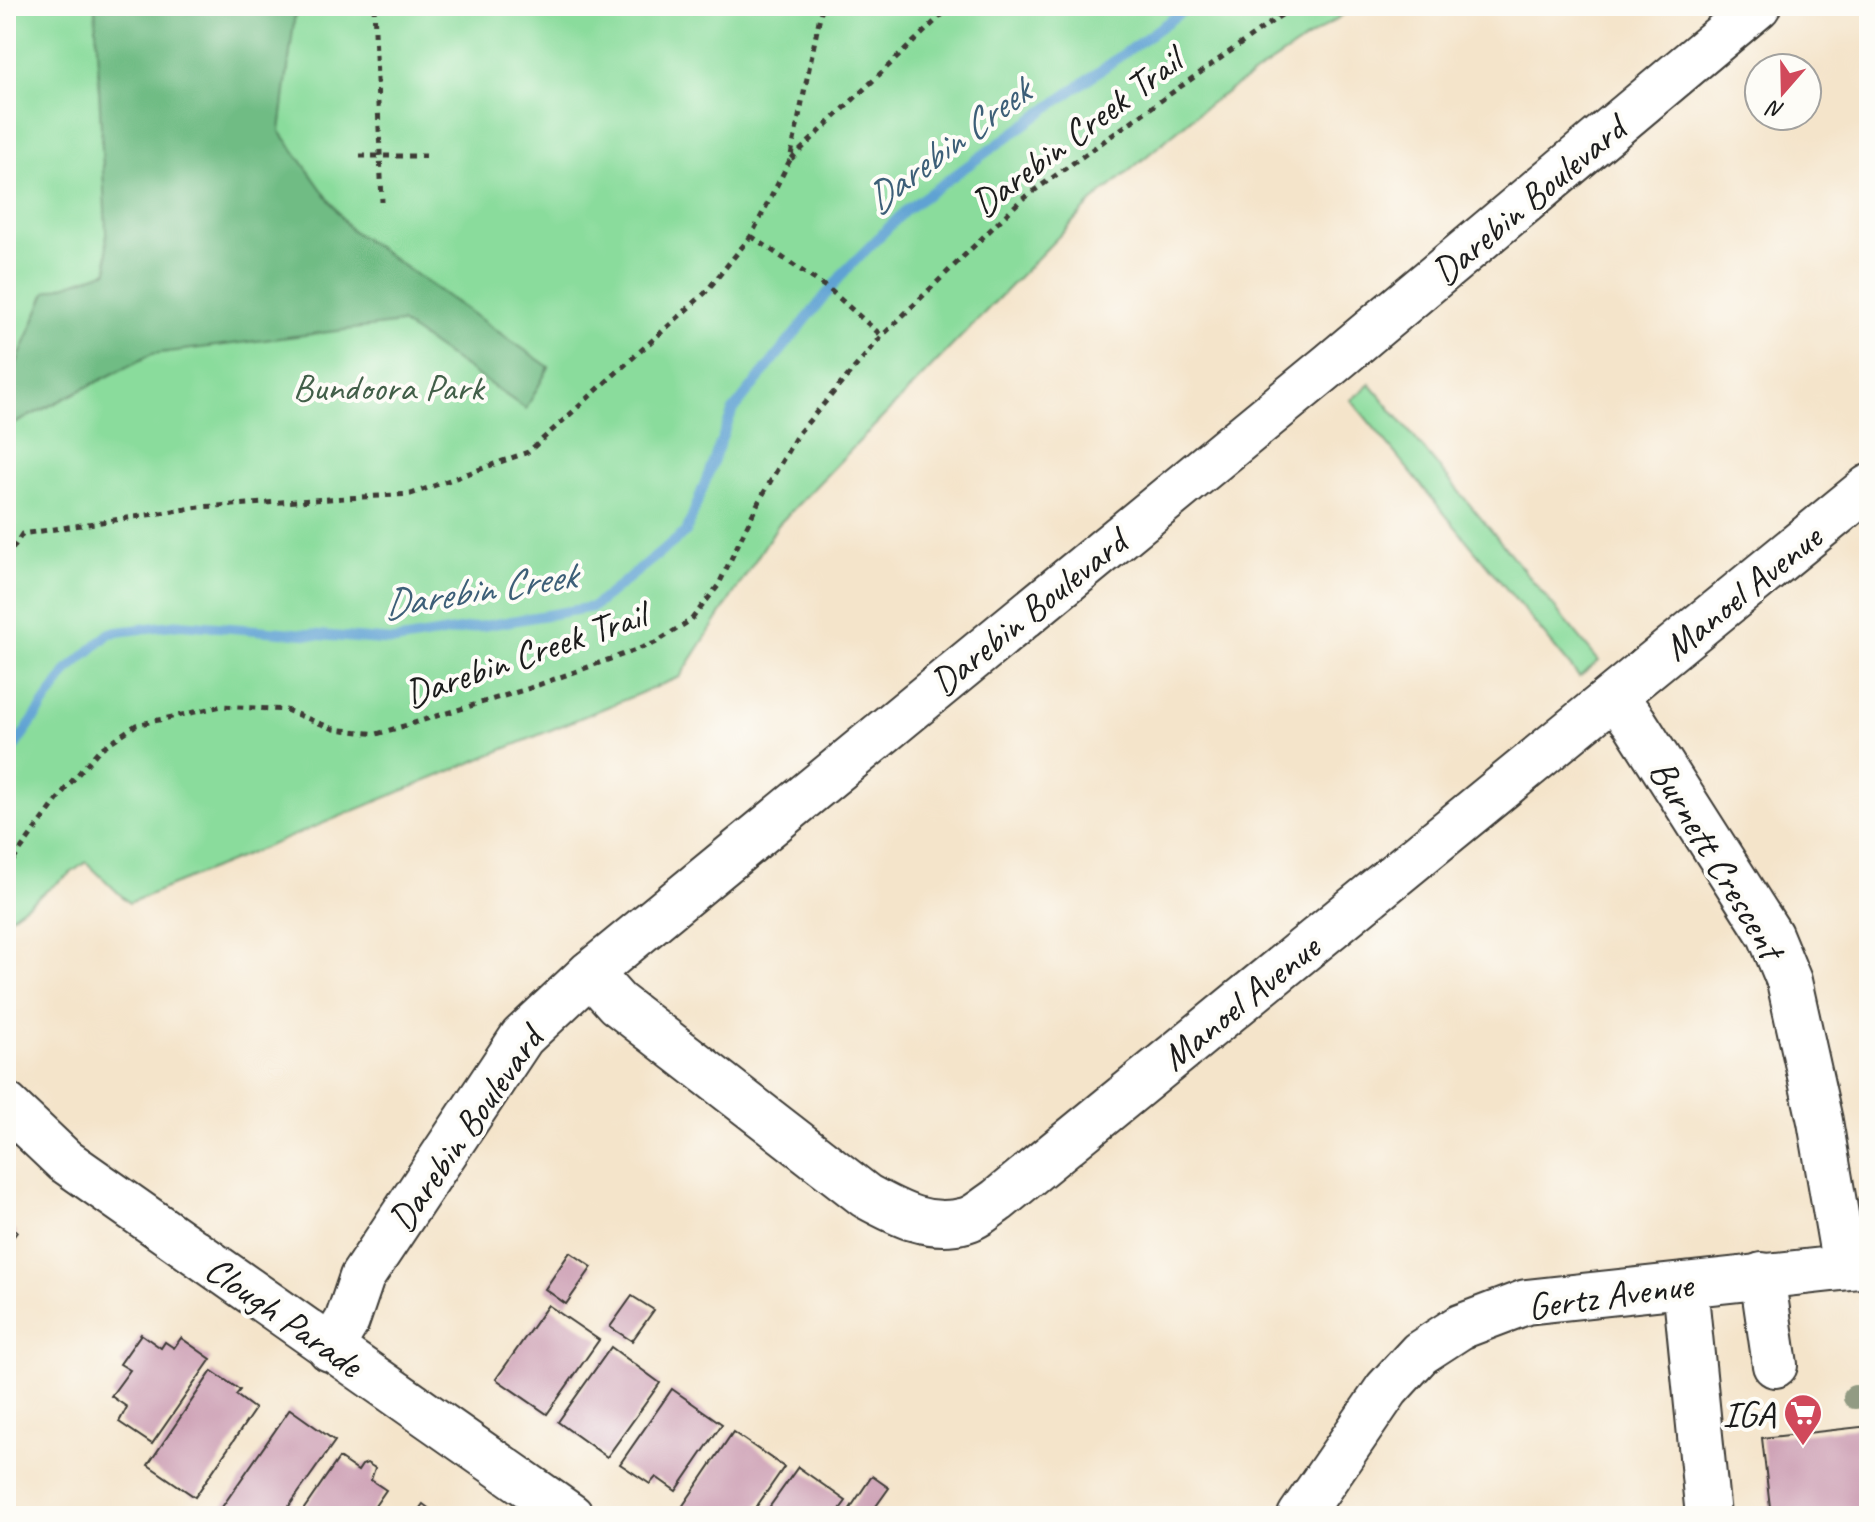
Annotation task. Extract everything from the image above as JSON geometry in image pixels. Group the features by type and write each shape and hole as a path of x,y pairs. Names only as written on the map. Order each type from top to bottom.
{"street":[{"name":"Darebin Boulevard","path":"318,1340 347,1321 362,1277 522,1037 590,973 1330,365 1758,6"},
{"name":"Manoel Avenue","path":"590,973 617,1003 866,1196 905,1217 936,1223 968,1219 1011,1190 1869,487"},
{"name":"Burnett Crescent","path":"1615,697 1635,723 1770,935 1789,981 1857,1266"},
{"name":"Clough Parade","path":"6,1105 65,1161 571,1516"},
{"name":"Gertz Avenue","path":"1300,1516 1387,1389 1420,1353 1460,1327 1526,1302 1857,1266"},
{"path":"1762,1275 1775,1365"},
{"path":"1685,1285 1708,1516"}],"path":[{"path":"374,6 382,202"},
{"path":"6,559 22,534 200,507 411,494 528,452 705,293 751,236 790,160 822,6"},
{"path":"790,160 951,6"},
{"name":"Darebin Creek Trail","path":"6,870 66,788 99,750 136,725 222,706 286,710 334,729 377,734 527,689 655,643 691,620 718,586 758,503 797,435 882,336 1021,200 1294,6"},
{"path":"360,156 428,156"},
{"path":"751,236 830,290 882,336"}],"green space":[{"name":"Bundoora Park","path":"6,6 1356,6 1209,104 1092,202 778,525 680,677 129,903 86,862 6,920"},
{"path":"95,6 296,6 280,131 350,229 549,367 526,409 401,323 152,354 6,428 6,389 46,292 108,271"},
{"path":"1370,384 1599,661 1579,677 1351,400"}],"building":[{"path":"6,1224 17,1232 6,1247"},
{"path":"570,1252 592,1267 566,1304 545,1289"},
{"path":"632,1296 654,1310 632,1341 610,1327"},
{"path":"548,1305 599,1340 547,1414 496,1379"},
{"path":"141,1334 161,1348 165,1342 174,1348 181,1338 211,1359 152,1444 119,1422 127,1407 111,1396 130,1370 120,1364"},
{"path":"611,1347 660,1383 607,1457 558,1422"},
{"path":"212,1371 240,1390 236,1395 255,1409 195,1497 148,1465"},
{"path":"672,1389 722,1424 676,1491 656,1477 650,1484 620,1464"},
{"path":"290,1409 335,1441 282,1516 229,1516 220,1510"},
{"path":"1869,1426 1869,1516 1771,1516 1762,1438"},
{"path":"733,1432 784,1467 750,1516 695,1516 682,1507"},
{"path":"339,1458 358,1471 367,1463 375,1468 371,1480 386,1490 368,1516 299,1516"},
{"path":"798,1467 846,1501 835,1516 763,1516"},
{"path":"872,1476 889,1488 869,1516 845,1516"},
{"path":"423,1504 439,1516 414,1516"}],"waterway":[{"name":"Darebin Creek","path":"6,759 68,670 110,633 180,624 395,641 593,607 686,532 732,412 845,271 906,210 1190,6"}],"place":[{"name":"IGA","path":"1803,1447"}]}
